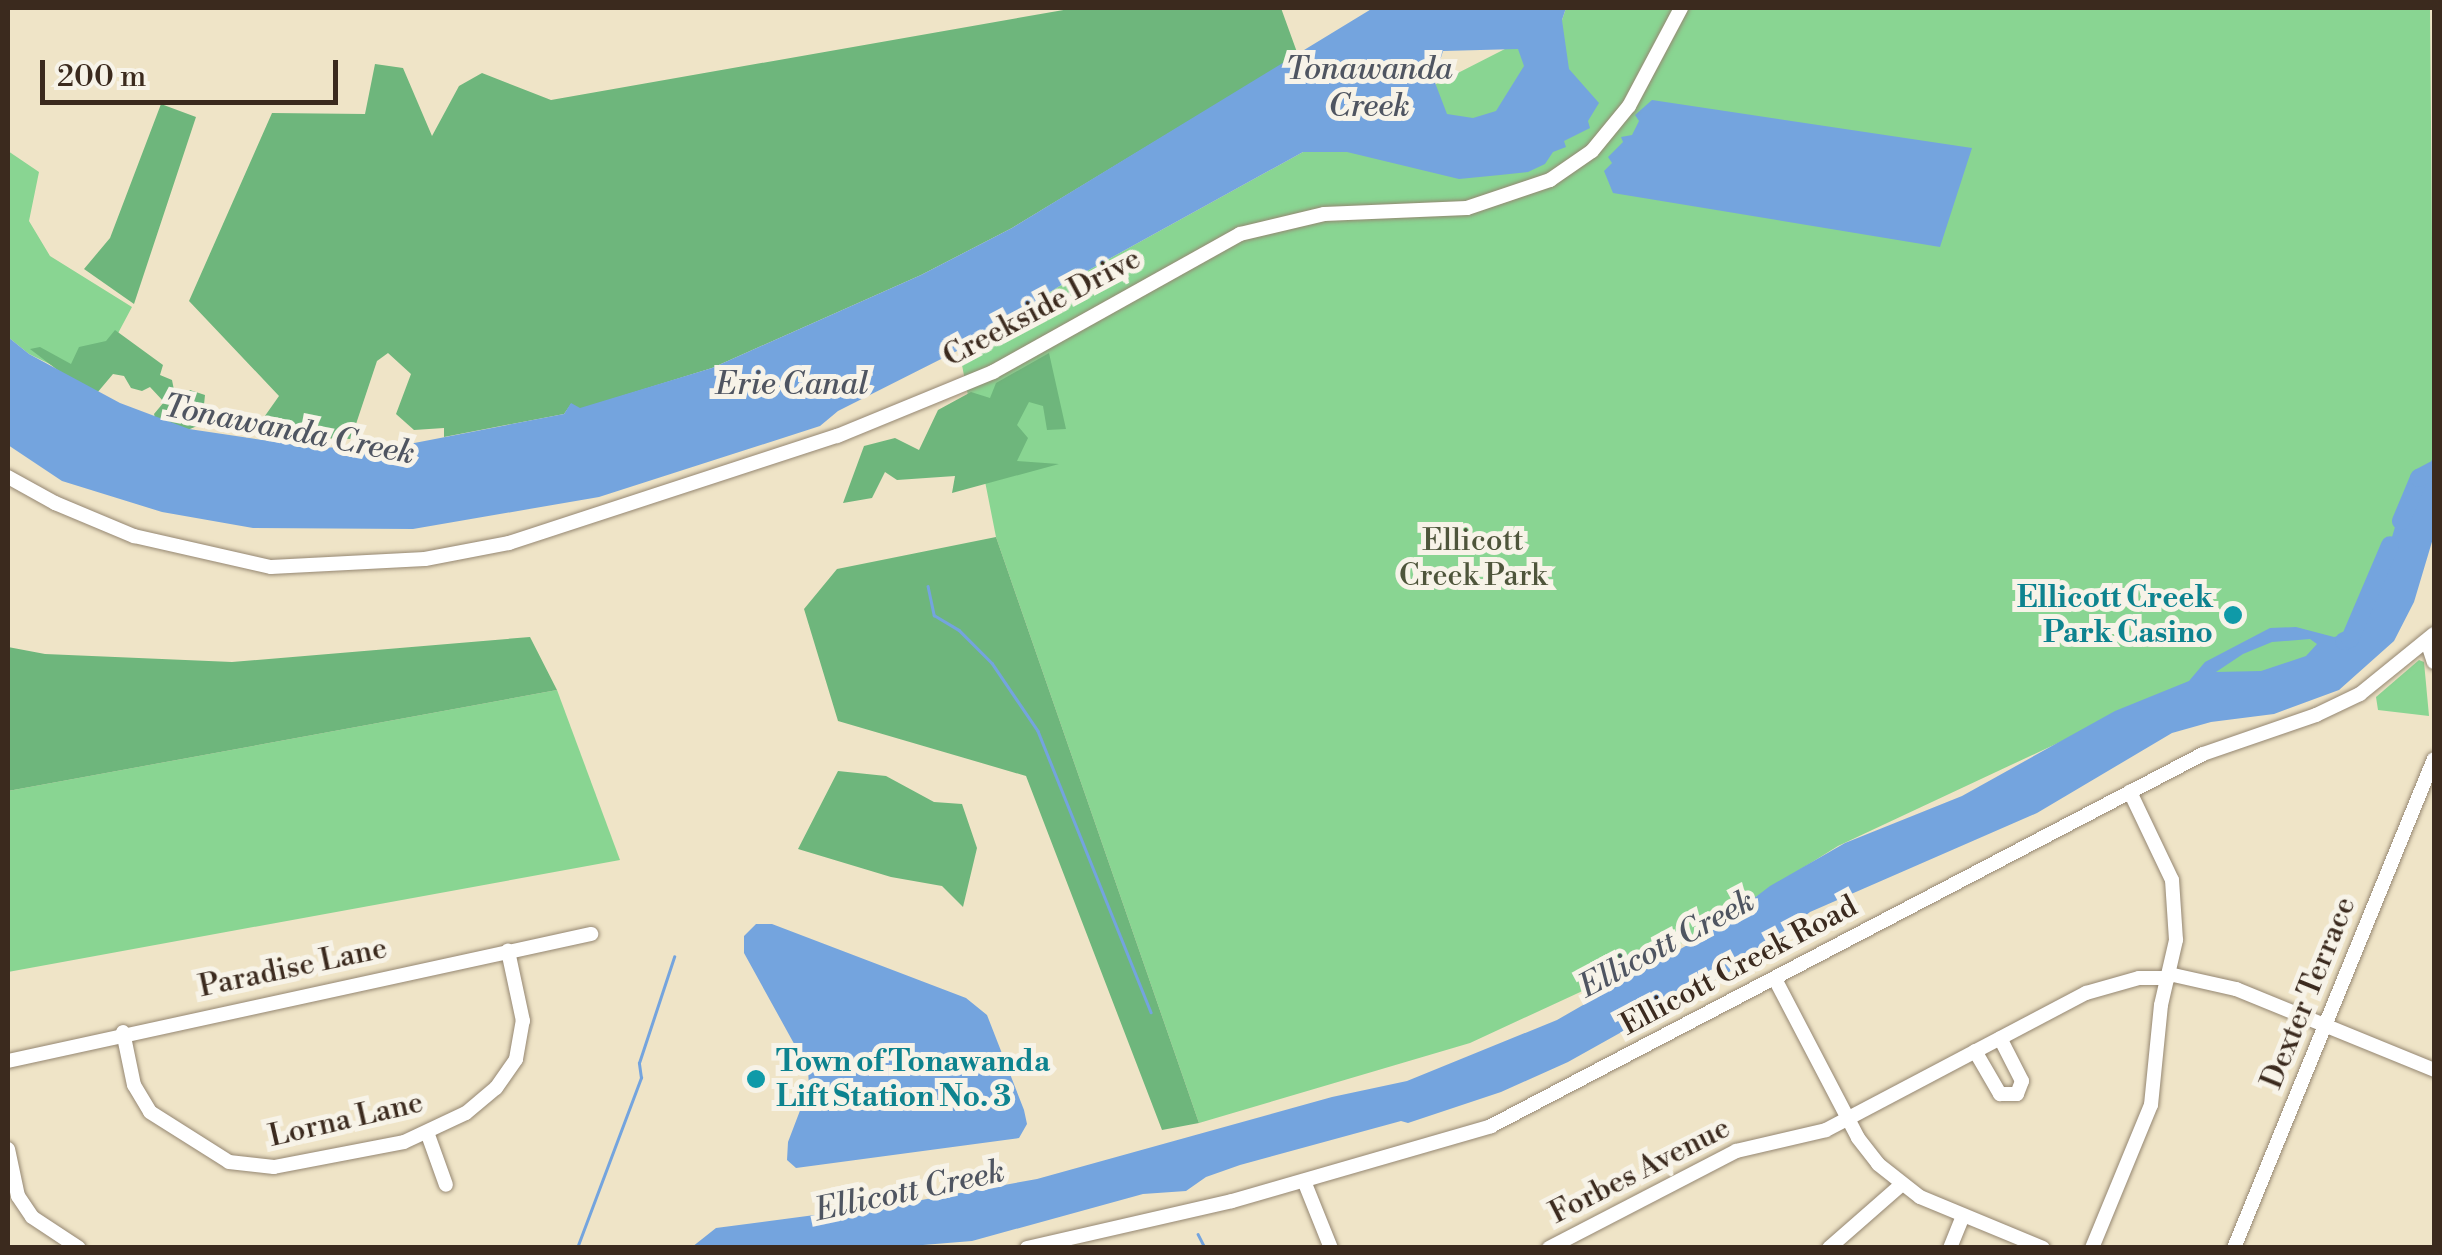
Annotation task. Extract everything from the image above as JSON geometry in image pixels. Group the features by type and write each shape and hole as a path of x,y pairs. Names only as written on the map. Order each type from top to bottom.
{"street":[{"name":"Creekside Drive","path":"8,477 55,503 134,536 271,567 425,559 509,544 837,436 992,372 1240,234 1324,214 1467,208 1550,180 1592,151 1628,106 1680,8"},
{"path":"2430,638 2434,662"},
{"name":"Ellicott Creek Road","path":"1027,1248 1304,1181 1491,1126 2203,754 2316,716 2360,694 2430,638"},
{"name":"Dexter Terrace","path":"2234,1248 2434,759"},
{"path":"2092,1248 2150,1105 2176,929 2172,880 2130,792"},
{"name":"Paradise Lane","path":"8,1061 124,1032 590,934"},
{"name":"Lorna Lane","path":"124,1032 134,1085 150,1112 229,1162 274,1168 404,1142 483,1100 516,1060 523,1020 508,951"},
{"name":"Forbes Avenue","path":"1553,1246 1736,1151 1808,1136 2103,986 2140,978 2168,976 2236,989 2434,1070"},
{"path":"1775,978 1870,1156 1901,1185 2042,1248"},
{"path":"1975,1051 2000,1094 2017,1094 2022,1082 2000,1038"},
{"path":"428,1132 446,1186"},
{"path":"8,1149 18,1196 32,1217 78,1248"},
{"path":"1304,1181 1331,1248"},
{"path":"1830,1248 1901,1185"},
{"path":"1950,1248 1963,1215"}],"green space":[{"path":"1075,8 1281,8 1298,55 1012,228 921,275 712,368 580,409 571,404 564,414 444,437 444,428 414,430 396,414 411,374 388,353 377,361 351,439 278,437 255,430 279,396 189,301 272,113 365,114 375,64 403,68 432,136 459,86 482,73 551,100"},
{"name":"Ellicott Creek Park","path":"1566,8 2430,8 2434,470 2419,478 2350,639 2223,691 2107,720 1838,846 1669,951 1470,1043 1199,1123 996,537 959,350 1058,287 1303,152 1562,20"},
{"path":"161,104 196,117 134,304 84,269 110,238"},
{"path":"8,151 39,172 29,221 50,256 132,307 91,384 29,354 8,337"},
{"path":"115,330 163,365 160,375 172,380 176,400 190,390 205,395 202,424 173,436 157,425 154,414 164,402 150,387 142,391 131,388 124,376 113,374 97,393 81,388 30,349 40,347 71,364 79,347 106,341"},
{"path":"1049,353 1066,429 1047,430 1043,406 1029,402 1017,425 1028,438 1017,461 1059,464 952,493 955,476 897,480 885,472 872,498 843,503 864,446 895,438 919,450 938,410 971,392 990,398 996,383"},
{"path":"996,537 1199,1123 1162,1130 1026,776 838,721 804,609 837,569"},
{"path":"530,637 557,690 8,791 8,647 45,654 232,662"},
{"path":"2419,660 2424,662 2429,716 2378,710 2376,697"},
{"path":"557,690 620,860 8,972 8,791"},
{"path":"838,771 886,776 934,802 962,804 977,848 963,907 942,886 891,877 798,849"}],"water":[{"name":"Erie Canal","path":"1373,8 1566,8 1562,20 1569,69 1599,103 1588,121 1590,128 1564,141 1566,147 1528,172 1459,179 1347,152 1303,152 1058,287 959,350 838,411 820,426 599,497 413,529 253,528 162,512 62,481 8,445 8,337 29,354 120,403 189,429 315,448 404,445 564,414 571,403 580,408 712,368 921,275 1012,228","holes":["1518,49 1524,66 1496,111 1473,118 1447,114 1434,80 1443,51"]},
{"path":"1652,100 1972,148 1940,247 1613,193 1604,171 1612,163 1608,157 1623,142 1621,137 1632,135 1639,121 1635,115"},
{"name":"Ellicott Creek","path":"2434,456 2434,535 2414,602 2394,641 2339,690 2274,714 2211,722 2172,733 2037,813 1810,912 1745,963 1568,1062 1501,1092 1408,1123 1401,1121 1240,1165 1206,1177 1186,1191 1143,1194 972,1241 886,1248 692,1247 716,1228 905,1203 1037,1179 1332,1097 1407,1081 1557,1020 1710,932 1770,886 1845,843 1962,796 2115,711 2189,681 2205,662 2270,628 2296,627 2334,637 2342,635 2372,604 2395,527","holes":["2310,639 2317,644 2306,656 2261,671 2216,672 2243,654 2272,642"]},
{"path":"756,924 772,924 966,998 987,1015 1024,1110 1027,1124 1019,1138 796,1168 787,1160 788,1142 809,1087 808,1069 744,953 744,936"}],"waterway":[{"name":"Ellicott Creek","path":"2401,521 2419,478 2434,470"},
{"name":"Ellicott Creek","path":"2344,641 2350,639 2390,545"},
{"path":"928,586 934,615 959,630 992,663 1038,731 1151,1012"},
{"path":"577,1248 641,1078 639,1063 674,957"},
{"path":"1198,1234 1205,1248"}],"place":[{"name":"Ellicott Creek Park Casino","path":"2233,615"},
{"name":"Town of Tonawanda Lift Station No. 3","path":"756,1079"}],"water label":[{"name":"Tonawanda Creek","path":"1369,88"},
{"name":"Tonawanda Creek","path":"289,430"}]}
